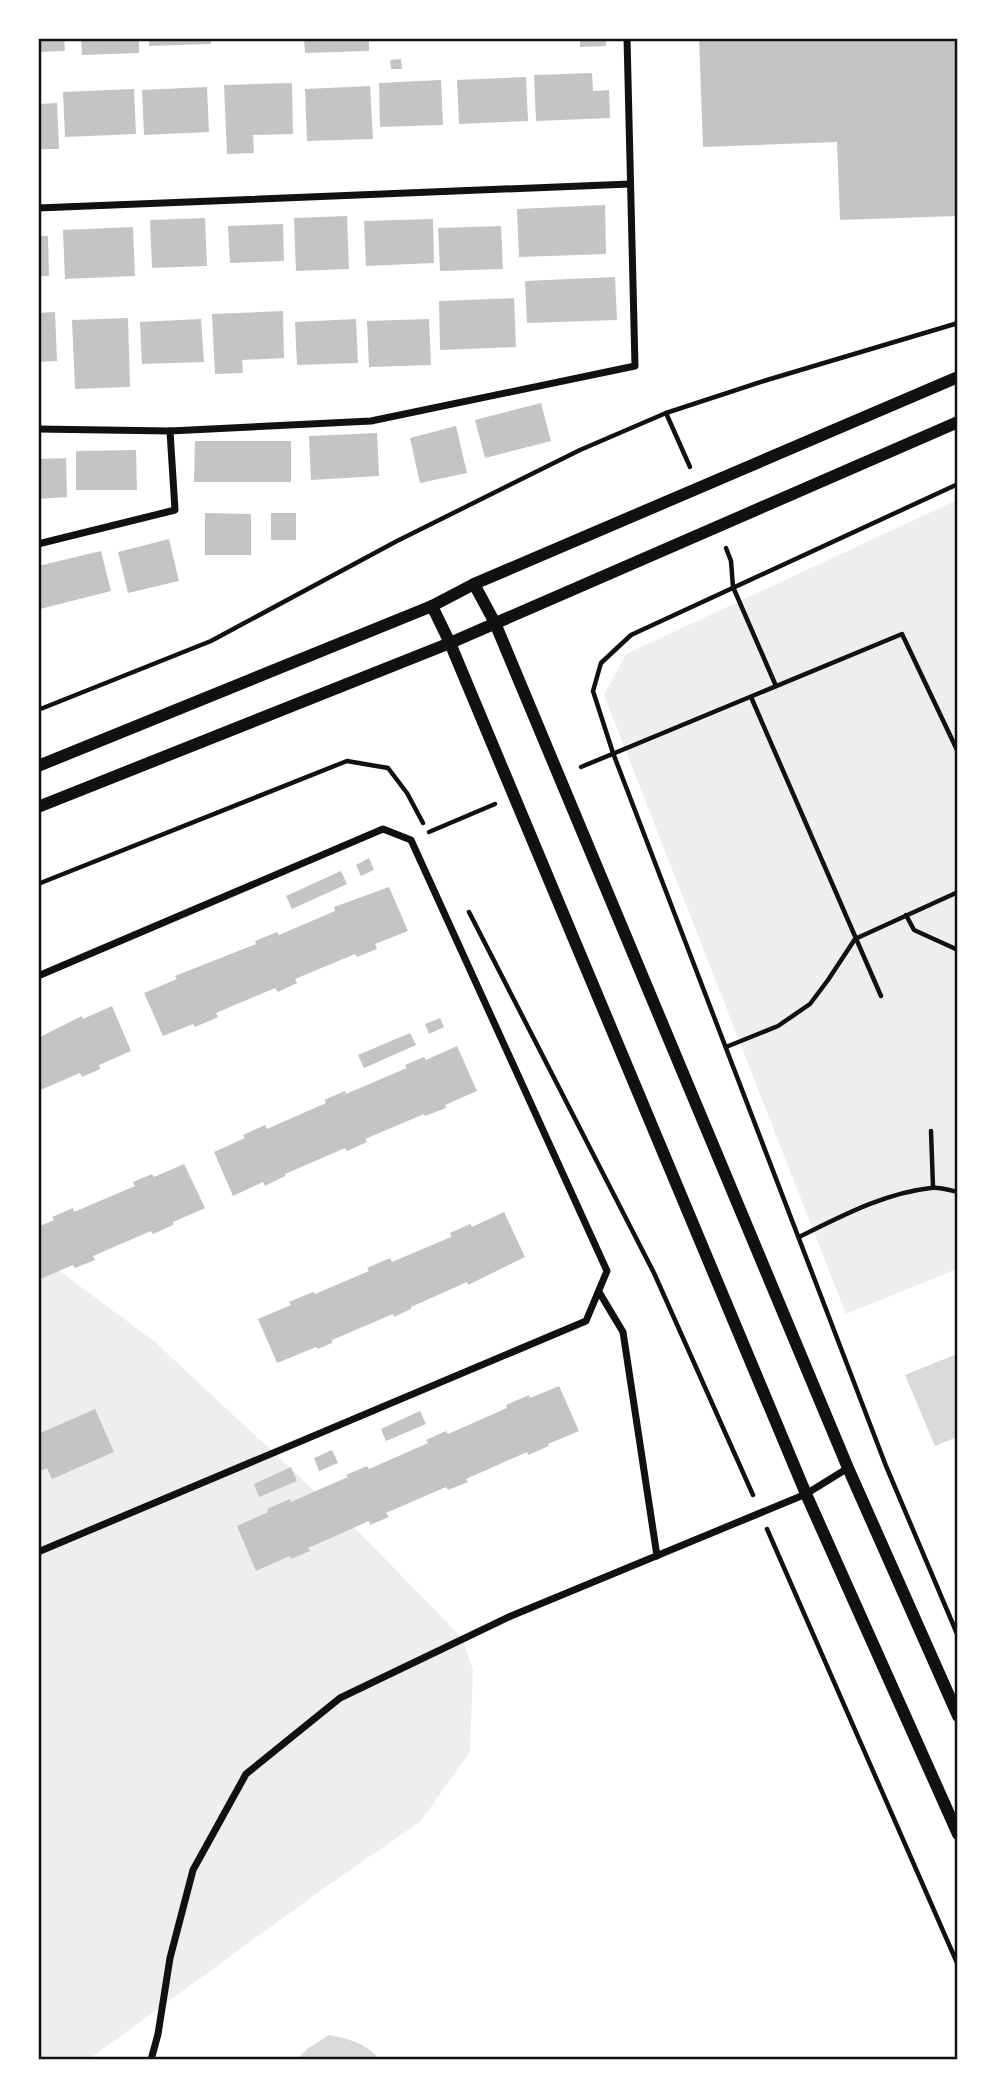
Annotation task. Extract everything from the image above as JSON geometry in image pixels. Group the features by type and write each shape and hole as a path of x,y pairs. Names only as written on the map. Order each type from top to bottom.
{"street":[{"path":"38,429 170,431 371,421 635,366 627,38"},
{"path":"38,208 630,184"},
{"path":"38,766 432,606 474,584 957,377"},
{"path":"38,807 450,643 957,422"},
{"path":"38,544 175,510 170,431"},
{"path":"474,584 495,624 848,1468 957,1716"},
{"path":"432,606 450,643 806,1494 957,1834"},
{"path":"38,976 383,829 411,840 607,1271 586,1321 38,1552"},
{"path":"599,1292 624,1332 657,1556"},
{"path":"151,2060 158,2034 170,1958 193,1870 246,1774 340,1698 511,1616 806,1494 848,1468"}],"path":[{"path":"38,710 211,641 397,541 580,450 666,413 957,323"},
{"path":"666,413 680,444"},
{"path":"957,484 631,635 601,663 593,691 613,753 886,1466 957,1636"},
{"path":"731,561 733,587 776,687"},
{"path":"584,766 902,634 957,752"},
{"path":"751,697 881,996"},
{"path":"428,832 466,816"},
{"path":"726,1047 778,1026 810,1004 855,939 957,892"},
{"path":"906,915 914,930 957,950"},
{"path":"931,1131 933,1187"},
{"path":"799,1237 846,1214 888,1198 933,1187 957,1192"}],"shaded area":[{"path":"957,500 957,1269 846,1314 604,695 626,654"},
{"path":"38,1255 155,1342 364,1537 462,1638 473,1670 470,1752 421,1821 89,2059 39,2059"},
{"path":"957,1354 957,1437 935,1446 905,1375"},
{"path":"329,2035 357,2042 379,2059 298,2059 307,2049"}],"building":[{"path":"38,38 64,38 65,51 38,52"},
{"path":"81,38 139,38 139,53 82,55"},
{"path":"149,38 211,38 211,44 149,46"},
{"path":"304,38 369,38 369,51 305,53"},
{"path":"381,38 400,38 400,41 381,41"},
{"path":"580,38 606,38 606,46 580,47"},
{"path":"699,38 958,38 958,216 840,220 837,142 703,147"},
{"path":"401,59 402,69 391,69 390,60"},
{"path":"592,73 593,91 609,90 610,118 536,121 534,75"},
{"path":"526,77 528,121 459,124 457,80"},
{"path":"441,80 443,125 380,127 379,83"},
{"path":"292,83 293,134 253,135 254,153 227,154 224,85"},
{"path":"370,86 373,139 307,141 305,89"},
{"path":"207,87 209,132 144,135 142,90"},
{"path":"134,89 136,134 65,137 63,92"},
{"path":"57,103 59,149 38,149 38,104"},
{"path":"605,205 606,254 519,257 517,209"},
{"path":"347,216 349,269 296,271 294,218"},
{"path":"205,218 207,266 152,268 150,220"},
{"path":"433,219 434,263 366,266 364,221"},
{"path":"283,224 284,261 230,263 228,226"},
{"path":"501,226 503,269 440,271 438,228"},
{"path":"133,227 135,276 65,279 63,230"},
{"path":"38,236 48,236 49,276 38,276"},
{"path":"615,277 617,320 527,323 525,281"},
{"path":"514,298 516,347 440,350 439,301"},
{"path":"283,311 284,358 242,360 243,373 215,374 212,314"},
{"path":"55,312 57,361 38,362 38,313"},
{"path":"128,318 130,387 75,389 72,320"},
{"path":"201,319 204,362 142,364 140,322"},
{"path":"356,319 358,363 297,365 295,322"},
{"path":"429,319 431,365 369,367 367,321"},
{"path":"541,403 551,441 485,458 475,420"},
{"path":"456,426 467,473 420,483 410,438"},
{"path":"377,433 379,476 311,480 309,436"},
{"path":"195,441 291,441 291,482 194,482"},
{"path":"136,450 137,490 76,490 76,451"},
{"path":"66,458 67,497 38,499 38,459"},
{"path":"205,513 251,514 251,555 205,555"},
{"path":"271,513 296,513 296,540 271,540"},
{"path":"169,539 179,581 128,593 118,552"},
{"path":"101,551 111,591 40,609 38,566"},
{"path":"369,858 374,870 361,876 356,865"},
{"path":"341,871 347,884 292,909 286,896"},
{"path":"389,887 408,931 375,944 377,949 357,957 355,954 295,979 297,983 278,992 275,988 216,1013 218,1017 195,1027 193,1024 163,1036 144,993 177,979 175,976 256,944 255,941 277,932 279,935 335,911 334,907"},
{"path":"112,1006 131,1051 99,1065 100,1069 82,1077 80,1073 38,1091 38,1038 82,1016 83,1019"},
{"path":"440,1018 444,1027 429,1034 425,1024"},
{"path":"410,1033 416,1045 364,1068 358,1055"},
{"path":"457,1046 477,1091 445,1105 446,1108 425,1116 424,1114 365,1139 367,1142 347,1151 345,1148 285,1174 265,1186 263,1182 233,1196 214,1152 245,1138 243,1135 265,1125 267,1129 326,1103 324,1100 345,1091 346,1094 407,1068 405,1065 424,1057 426,1060"},
{"path":"184,1164 205,1208 153,1234 151,1231 93,1256 95,1260 75,1268 73,1265 38,1280 38,1227 54,1220 52,1217 73,1208 74,1212 135,1186 133,1182 152,1174 154,1177"},
{"path":"504,1212 525,1257 394,1317 393,1314 332,1340 332,1343 318,1349 316,1347 277,1363 258,1319 291,1305 289,1302 369,1271 367,1268 390,1258 392,1262 451,1237 450,1233 470,1224 472,1227"},
{"path":"559,1386 579,1431 528,1455 527,1452 466,1479 468,1482 448,1490 446,1487 386,1513 389,1517 370,1525 369,1521 308,1548 310,1551 291,1559 290,1556 256,1571 237,1526 290,1499 291,1502 348,1477 346,1475 367,1466 369,1469 428,1443 426,1440 446,1431 448,1434 507,1408 506,1405 529,1395 530,1398"},
{"path":"95,1409 114,1452 52,1479 47,1468 38,1472 38,1434"},
{"path":"420,1411 426,1424 386,1441 381,1429"},
{"path":"332,1450 338,1463 319,1471 314,1458"},
{"path":"291,1467 297,1481 259,1497 254,1484"}]}
